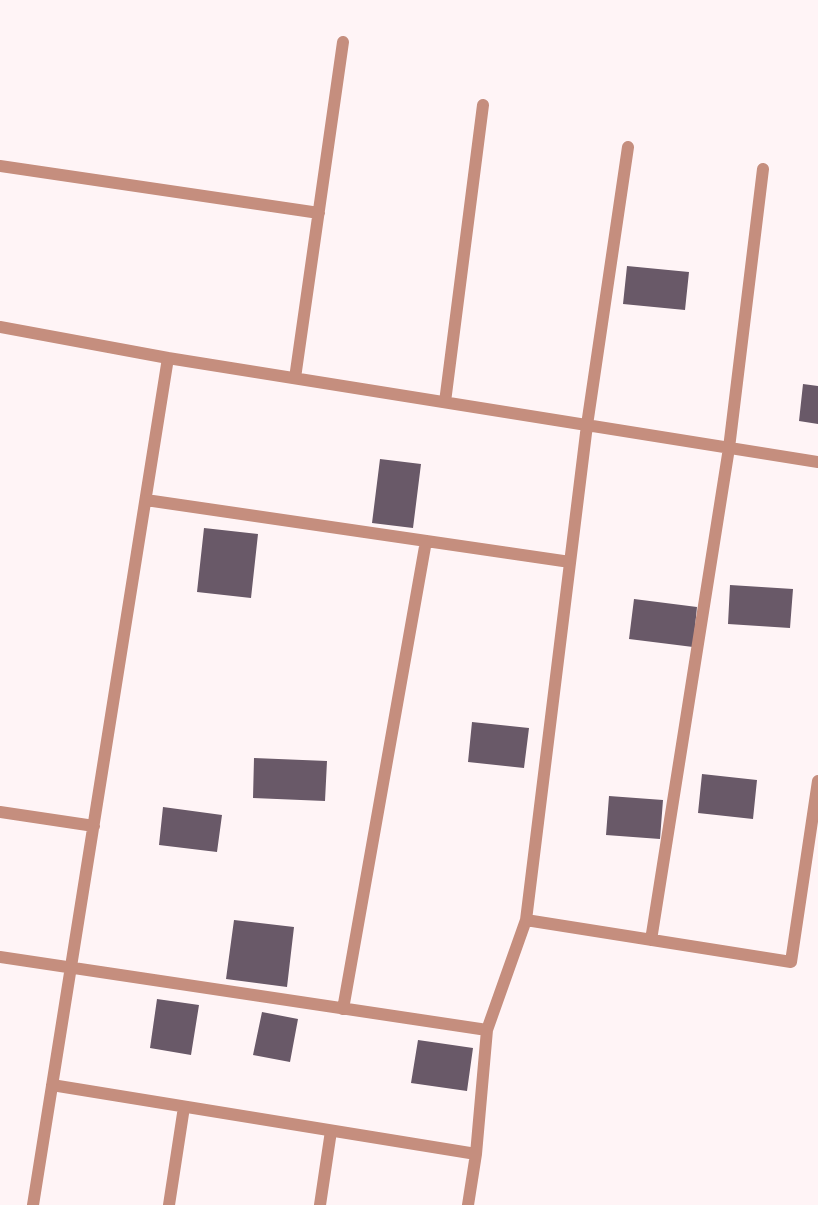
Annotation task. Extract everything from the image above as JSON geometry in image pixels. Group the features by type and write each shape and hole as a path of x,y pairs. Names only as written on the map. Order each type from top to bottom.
{"street":[{"path":"295,378 343,42"},
{"path":"446,402 483,105"},
{"path":"468,1205 476,1154 486,1030 526,920 587,425 628,147"},
{"path":"0,166 319,214"},
{"path":"651,940 729,448 763,169"},
{"path":"0,327 168,358 818,462"},
{"path":"33,1205 168,358"},
{"path":"146,500 570,562"},
{"path":"343,1009 426,541"},
{"path":"526,920 791,962 818,781"},
{"path":"0,812 94,826"},
{"path":"0,957 486,1030"},
{"path":"52,1085 476,1154"},
{"path":"170,1205 184,1107"},
{"path":"320,1205 332,1130"}],"building":[{"path":"627,266 689,272 685,310 623,304"},
{"path":"803,384 818,386 818,424 799,421"},
{"path":"380,459 421,464 413,528 372,523"},
{"path":"204,528 258,534 251,598 197,592"},
{"path":"730,585 793,589 790,628 728,624"},
{"path":"634,599 697,607 693,647 629,639"},
{"path":"472,722 529,728 524,768 468,762"},
{"path":"254,758 327,761 325,801 253,798"},
{"path":"702,774 757,780 753,819 698,813"},
{"path":"609,796 663,800 660,839 606,835"},
{"path":"163,807 222,815 217,852 159,845"},
{"path":"234,920 294,927 287,987 226,979"},
{"path":"157,999 199,1005 191,1055 150,1048"},
{"path":"262,1012 298,1019 290,1062 253,1055"},
{"path":"418,1040 473,1048 467,1091 411,1083"}]}
